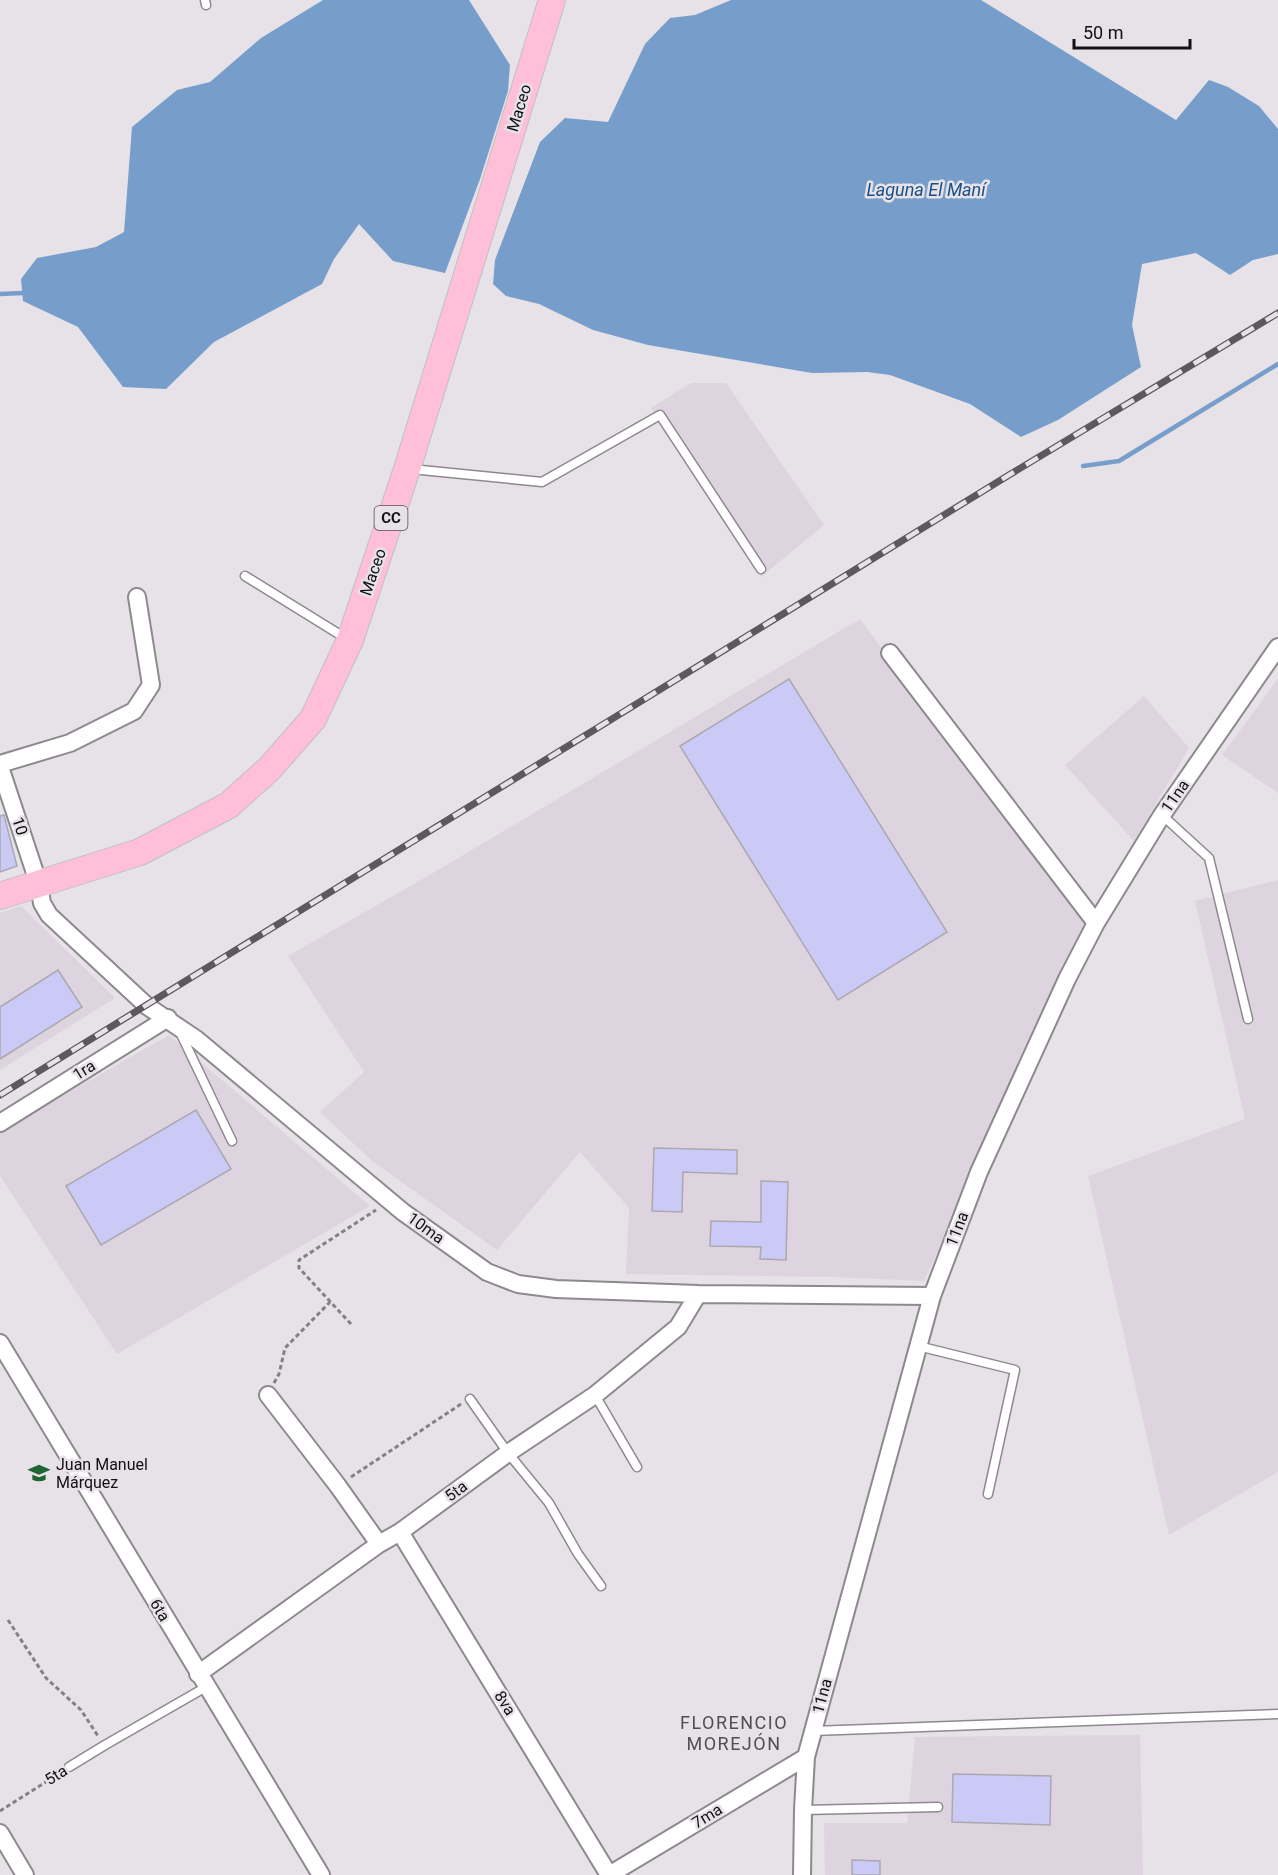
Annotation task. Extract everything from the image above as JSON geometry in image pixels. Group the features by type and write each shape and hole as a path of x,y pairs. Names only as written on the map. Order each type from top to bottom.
{"main road":[{"name":"Maceo","path":"0,896 140,852 229,805 269,768 313,719 350,640 407,469 552,0"}],"street":[{"path":"0,766 70,743 134,711 151,685 137,597"},
{"name":"11na","path":"802,1875 806,1757 932,1296 979,1172 1067,979 1096,923 1162,815 1278,647"},
{"path":"890,653 1096,923"},
{"name":"10","path":"0,766 39,885"},
{"name":"10ma","path":"39,885 42,903 49,915 147,1006 172,1021 390,1201 487,1272 518,1284 556,1289 698,1294 932,1296"},
{"name":"1ra","path":"0,1123 172,1021"},
{"name":"5ta","path":"202,1681 379,1544 400,1532 508,1453 595,1395 678,1328 698,1294"},
{"name":"6ta","path":"0,1343 321,1875"},
{"path":"268,1395 379,1544"},
{"name":"8va","path":"400,1532 609,1875"},
{"name":"7ma","path":"609,1875 806,1757"},
{"path":"0,1833 25,1875"}],"lane":[{"path":"407,469 542,482 660,415 761,569"},
{"path":"245,576 350,640"},
{"path":"1162,815 1209,858 1248,1019"},
{"path":"172,1021 232,1141"},
{"path":"918,1346 1015,1370 988,1494"},
{"path":"595,1395 637,1467"},
{"path":"470,1398 508,1453 549,1503 578,1554 601,1586"},
{"name":"5ta","path":"69,1767 202,1681"},
{"path":"813,1731 1278,1714"},
{"path":"803,1810 938,1807"}],"path":[{"path":"351,1324 299,1268 299,1260 390,1201"},
{"path":"268,1395 279,1374 285,1348 330,1301"},
{"path":"338,1486 470,1398"},
{"path":"8,1620 46,1678 81,1710 105,1745"},
{"name":"5ta","path":"0,1811 69,1767"}],"shaded area":[{"path":"691,383 726,383 824,525 761,577 651,408"},
{"path":"860,619 1087,925 924,1281 834,1277 626,1274 629,1208 580,1152 497,1250 372,1161 320,1112 364,1072 288,956 433,873"},
{"path":"1278,679 1278,793 1222,755"},
{"path":"1144,696 1189,748 1134,841 1065,765"},
{"path":"1278,880 1278,1472 1169,1535 1088,1176 1245,1119 1195,901"},
{"path":"21,906 115,998 0,1070 0,913"},
{"path":"169,1035 370,1206 117,1354 0,1176 0,1132"},
{"path":"1140,1735 1143,1875 825,1875 824,1823 907,1823 915,1737"}],"water":[{"path":"323,0 469,0 510,65 508,91 480,179 445,273 393,261 359,224 334,259 322,284 214,342 166,389 123,387 78,327 23,301 21,279 37,258 96,247 124,232 132,127 177,90 210,82 261,38"},
{"name":"Laguna El Maní","path":"731,0 981,0 1176,120 1209,80 1228,87 1259,106 1278,129 1278,254 1253,260 1230,275 1196,253 1142,264 1132,325 1141,367 1058,420 1021,437 970,404 890,375 867,372 812,373 648,345 593,330 539,304 506,296 493,284 495,260 540,142 565,118 608,122 645,44 670,18 695,15"}],"building":[{"path":"789,679 947,932 838,1000 680,746"},
{"path":"4,815 17,866 0,872 0,816"},
{"path":"58,970 82,1007 0,1059 0,1007"},
{"path":"196,1110 231,1169 101,1245 66,1186"},
{"path":"654,1148 737,1150 737,1174 683,1172 682,1212 652,1211"},
{"path":"761,1181 788,1182 786,1260 760,1259 761,1247 710,1246 711,1221 761,1222"},
{"path":"953,1774 1051,1776 1050,1825 952,1822"},
{"path":"852,1860 880,1861 880,1875 852,1875"}],"waterway":[{"path":"0,294 23,293"},
{"path":"1083,466 1119,461 1278,364"}],"railway":[{"path":"0,1095 1009,475 1278,313"}],"place":[{"name":"Juan Manuel Márquez","path":"39,1473"}],"district":[{"name":"FLORENCIO MOREJÓN","path":"734,1732"}]}
